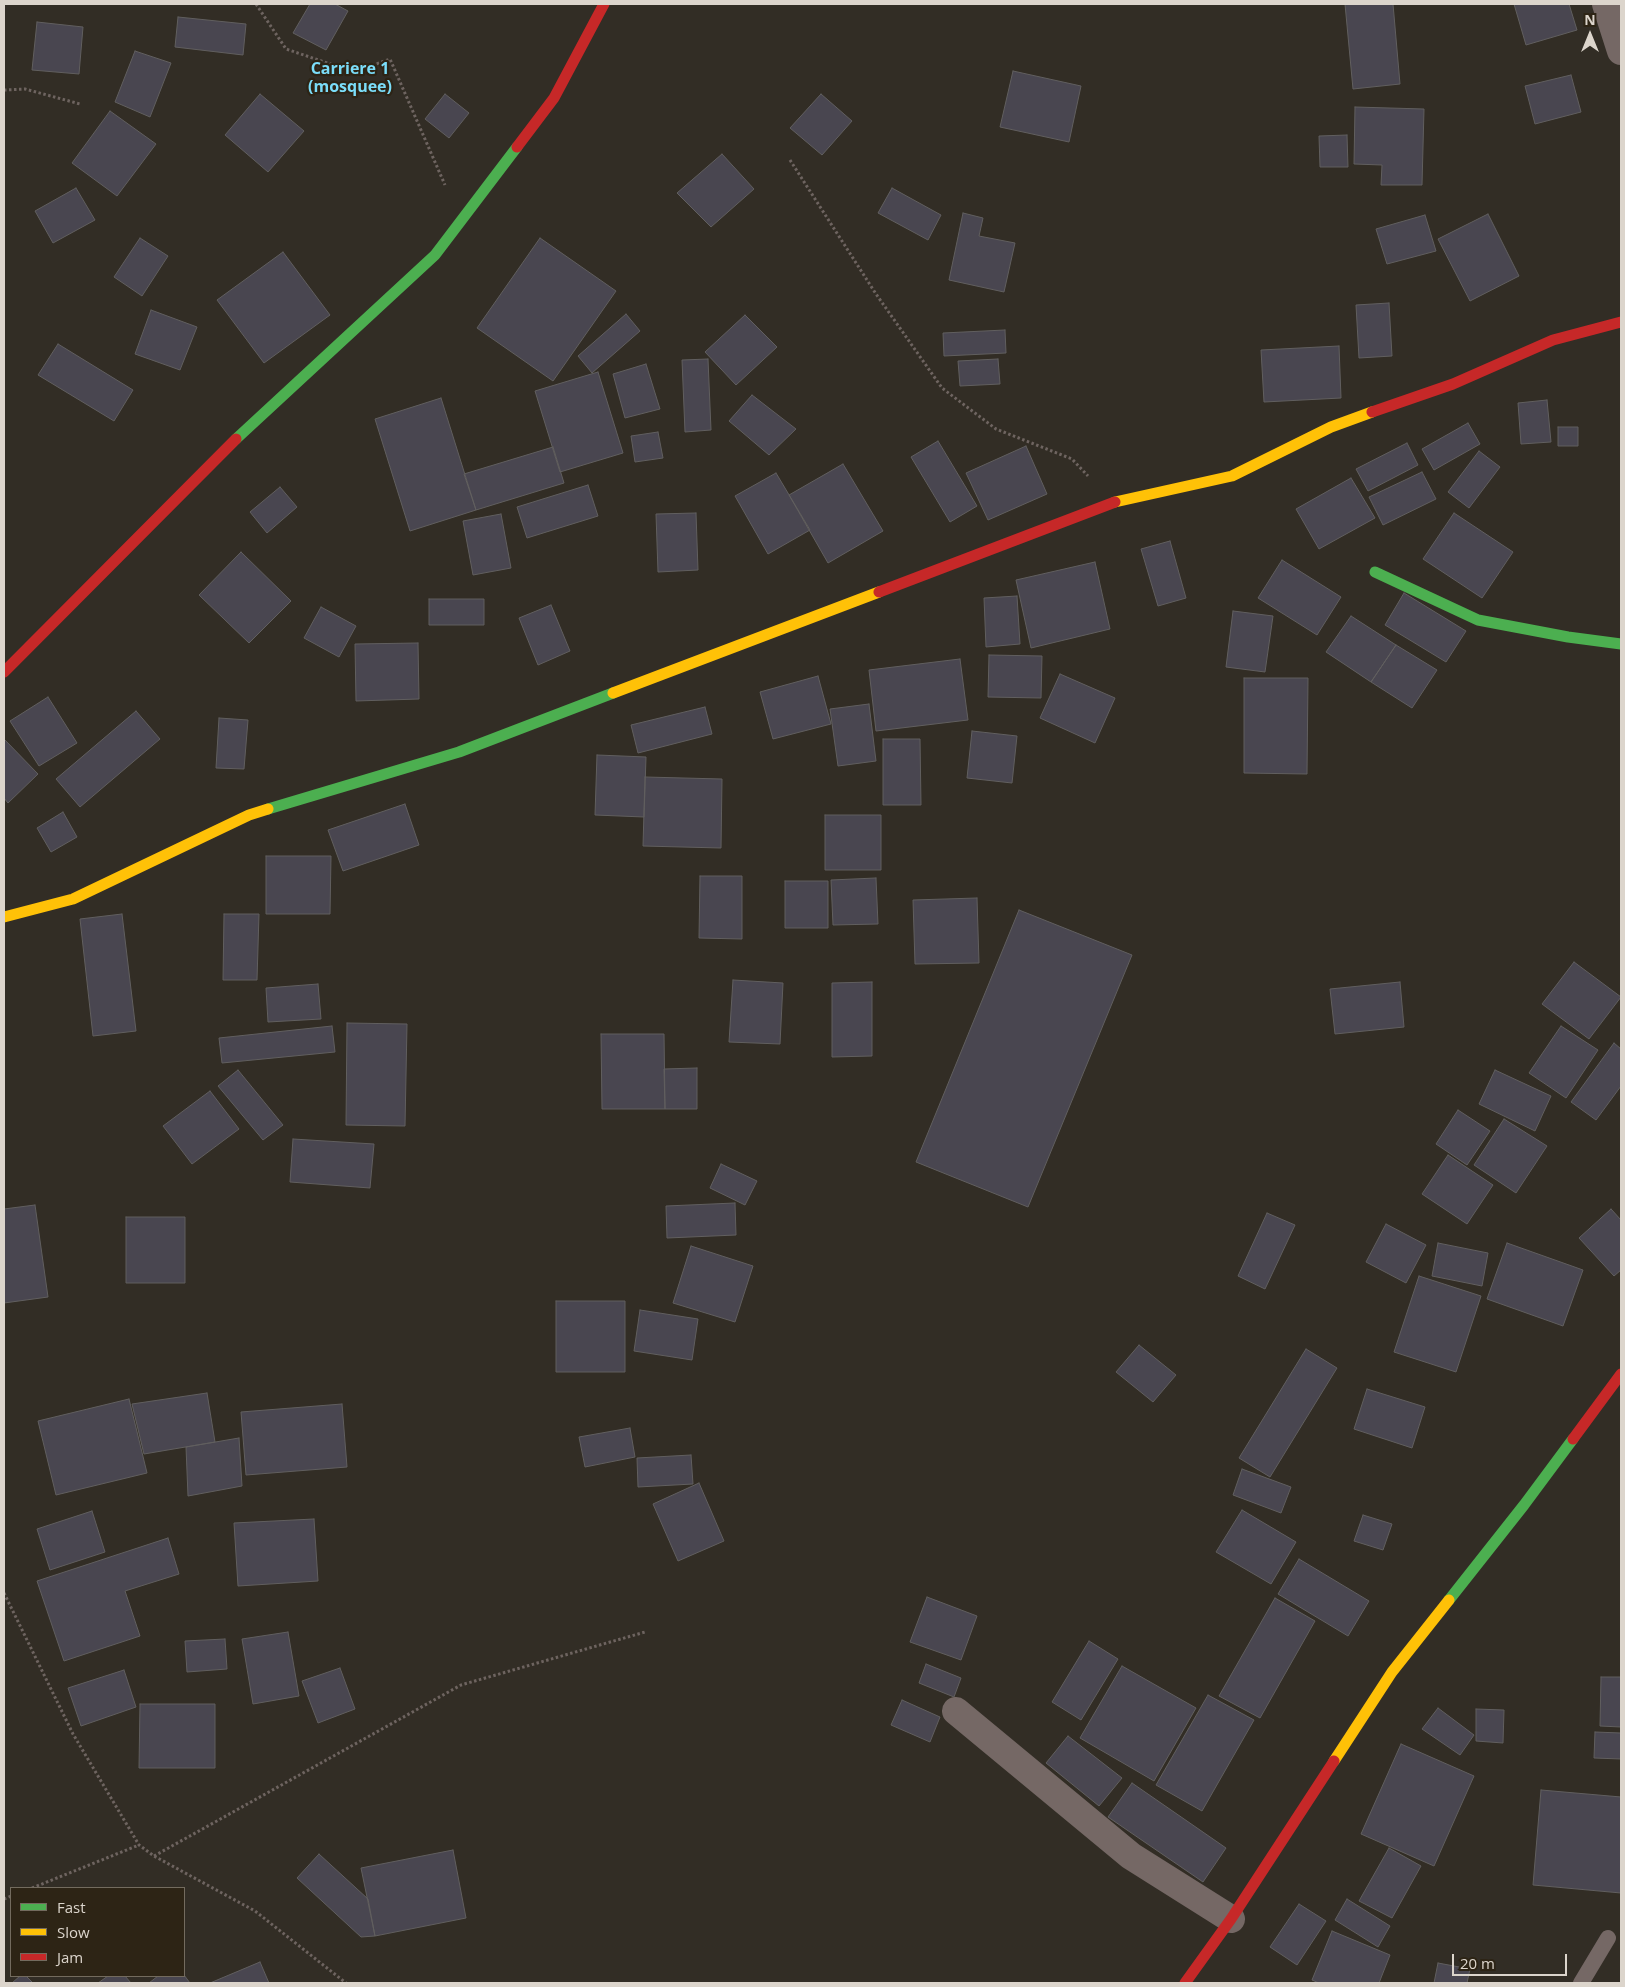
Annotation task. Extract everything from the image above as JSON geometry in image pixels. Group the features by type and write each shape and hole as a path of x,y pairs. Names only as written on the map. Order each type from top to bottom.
{"street":[{"path":"4,672 224,450 435,255 554,98 604,4"},
{"path":"1606,4 1621,51"},
{"path":"4,917 73,899 249,816 459,752 1113,503 1232,476 1331,427 1453,384 1552,340 1621,322"},
{"path":"1375,572 1478,620 1568,637 1621,644"},
{"path":"1187,1982 1231,1919 1392,1672 1524,1505 1621,1374"},
{"path":"956,1711 1131,1856 1231,1919"}],"lane":[{"path":"1581,1983 1608,1938"}],"path":[{"path":"256,4 286,49 354,72 390,59 461,220"},
{"path":"4,90 25,89 80,104"},
{"path":"790,160 876,294 942,388 996,429 1072,458 1113,503"},
{"path":"4,1593 73,1734 139,1846 255,1911 346,1983"},
{"path":"154,1856 461,1685 645,1632"},
{"path":"35,1887 139,1846"}],"building":[{"path":"310,4 335,4 348,11 326,50 293,33"},
{"path":"1345,4 1393,4 1400,84 1353,89"},
{"path":"1514,4 1569,4 1577,30 1526,45"},
{"path":"178,17 246,24 243,55 175,47"},
{"path":"37,22 83,27 79,74 32,70"},
{"path":"135,51 171,63 150,117 115,102"},
{"path":"1013,71 1081,86 1069,142 1000,127"},
{"path":"1571,75 1581,112 1535,124 1525,86"},
{"path":"260,94 304,131 268,172 225,135"},
{"path":"445,94 469,113 449,138 425,119"},
{"path":"821,94 852,121 822,155 790,128"},
{"path":"1355,107 1424,109 1422,185 1381,185 1382,165 1354,164"},
{"path":"110,111 156,144 117,196 72,163"},
{"path":"1347,135 1348,167 1320,167 1319,136"},
{"path":"722,154 754,189 711,227 677,193"},
{"path":"76,188 95,220 53,243 35,211"},
{"path":"892,188 941,215 928,240 878,213"},
{"path":"963,213 983,218 979,236 1015,243 1004,292 949,280"},
{"path":"1488,214 1519,276 1470,301 1438,239"},
{"path":"1425,215 1436,251 1387,264 1376,229"},
{"path":"140,238 168,256 142,296 114,277"},
{"path":"540,238 616,291 553,381 477,328"},
{"path":"283,252 330,315 264,363 217,300"},
{"path":"1389,303 1392,356 1359,358 1356,305"},
{"path":"151,310 197,327 180,370 135,354"},
{"path":"626,314 640,331 592,373 578,356"},
{"path":"745,315 777,347 736,385 705,352"},
{"path":"1005,330 1006,353 944,356 943,333"},
{"path":"58,344 133,390 114,421 38,375"},
{"path":"1339,346 1341,398 1264,402 1261,350"},
{"path":"708,359 711,430 685,432 682,360"},
{"path":"998,359 1000,384 960,386 958,361"},
{"path":"646,364 660,409 625,418 613,374"},
{"path":"598,372 623,453 560,472 535,391"},
{"path":"752,395 796,429 769,455 729,421"},
{"path":"441,398 476,510 410,531 375,419"},
{"path":"1547,400 1551,442 1521,444 1518,403"},
{"path":"1468,423 1480,444 1434,470 1422,449"},
{"path":"1558,427 1578,427 1578,446 1558,446"},
{"path":"658,432 663,458 635,462 631,436"},
{"path":"938,441 977,506 950,522 911,457"},
{"path":"1407,443 1418,465 1368,491 1356,469"},
{"path":"1026,446 1047,494 988,520 966,473"},
{"path":"553,447 564,483 476,510 464,474"},
{"path":"1479,451 1500,467 1469,508 1448,492"},
{"path":"843,464 883,531 828,563 789,495"},
{"path":"1422,472 1436,499 1383,525 1369,497"},
{"path":"776,473 810,530 768,554 735,496"},
{"path":"1351,478 1375,518 1319,549 1296,509"},
{"path":"588,485 598,516 527,538 517,507"},
{"path":"280,487 297,507 267,533 250,512"},
{"path":"696,513 698,570 658,572 656,514"},
{"path":"1454,513 1513,552 1482,598 1423,559"},
{"path":"501,514 511,568 473,575 463,521"},
{"path":"1170,541 1186,598 1158,606 1141,549"},
{"path":"241,552 291,601 249,643 199,595"},
{"path":"1282,560 1341,597 1317,635 1258,598"},
{"path":"1095,562 1110,629 1031,648 1016,580"},
{"path":"1404,593 1466,631 1446,662 1385,625"},
{"path":"1017,596 1020,644 986,647 984,598"},
{"path":"429,599 484,599 484,625 429,625"},
{"path":"551,605 570,651 538,665 519,618"},
{"path":"321,607 356,626 339,657 304,638"},
{"path":"1233,611 1273,616 1265,672 1226,667"},
{"path":"1351,616 1396,645 1371,682 1326,652"},
{"path":"418,643 419,699 356,701 355,644"},
{"path":"1396,645 1437,670 1412,708 1371,682"},
{"path":"989,655 1042,656 1041,698 988,697"},
{"path":"960,659 968,720 876,731 869,670"},
{"path":"1060,674 1115,698 1095,743 1040,718"},
{"path":"818,676 831,724 773,739 760,692"},
{"path":"1244,678 1308,678 1307,774 1244,773"},
{"path":"48,697 77,743 39,766 10,721"},
{"path":"869,704 876,761 838,766 830,709"},
{"path":"705,707 712,734 638,753 631,725"},
{"path":"136,711 160,739 80,807 56,779"},
{"path":"219,718 248,720 244,769 216,768"},
{"path":"972,731 1017,736 1012,783 967,778"},
{"path":"4,739 38,774 8,803 4,798"},
{"path":"883,739 920,739 921,805 883,805"},
{"path":"597,755 646,757 644,817 595,815"},
{"path":"645,777 722,779 721,848 643,846"},
{"path":"405,804 419,845 343,871 328,830"},
{"path":"63,812 77,837 51,852 37,828"},
{"path":"825,815 881,815 881,870 825,870"},
{"path":"266,856 331,856 330,914 266,914"},
{"path":"700,876 742,876 742,939 699,938"},
{"path":"876,878 878,924 833,925 831,880"},
{"path":"785,881 828,881 828,928 785,928"},
{"path":"977,898 979,963 915,964 913,900"},
{"path":"1019,910 1132,955 1028,1207 916,1162"},
{"path":"122,914 136,1031 93,1036 80,919"},
{"path":"224,914 259,914 257,980 223,980"},
{"path":"1574,962 1621,997 1589,1039 1542,1004"},
{"path":"733,980 783,983 780,1044 729,1042"},
{"path":"872,982 872,1056 832,1057 832,983"},
{"path":"1400,982 1404,1027 1335,1034 1330,989"},
{"path":"318,984 321,1019 268,1022 266,988"},
{"path":"347,1023 407,1024 405,1126 346,1125"},
{"path":"332,1026 335,1052 222,1063 219,1038"},
{"path":"1561,1026 1598,1050 1566,1098 1529,1073"},
{"path":"601,1034 664,1034 665,1109 602,1109"},
{"path":"1614,1043 1621,1049 1621,1086 1596,1120 1571,1102"},
{"path":"697,1068 697,1109 665,1109 664,1069"},
{"path":"238,1070 283,1125 263,1140 218,1086"},
{"path":"1495,1070 1551,1096 1535,1131 1479,1104"},
{"path":"210,1091 239,1129 192,1164 163,1126"},
{"path":"1458,1110 1490,1131 1467,1165 1436,1144"},
{"path":"1504,1119 1547,1146 1516,1193 1474,1165"},
{"path":"293,1139 374,1144 370,1188 290,1182"},
{"path":"1448,1155 1493,1185 1467,1224 1422,1194"},
{"path":"721,1164 757,1181 745,1205 710,1188"},
{"path":"735,1203 736,1235 667,1238 666,1206"},
{"path":"35,1205 48,1297 4,1303 4,1209"},
{"path":"1611,1209 1621,1220 1621,1270 1614,1276 1579,1238"},
{"path":"1267,1213 1295,1225 1265,1289 1238,1276"},
{"path":"126,1217 185,1217 185,1283 126,1283"},
{"path":"1386,1224 1426,1245 1406,1283 1366,1262"},
{"path":"1438,1243 1488,1253 1482,1286 1432,1276"},
{"path":"1507,1243 1583,1270 1563,1326 1487,1299"},
{"path":"691,1246 753,1266 735,1322 673,1303"},
{"path":"1419,1276 1481,1296 1456,1372 1394,1352"},
{"path":"556,1301 625,1301 625,1372 556,1372"},
{"path":"640,1310 698,1319 692,1360 634,1351"},
{"path":"1139,1345 1176,1375 1153,1402 1116,1372"},
{"path":"1306,1349 1337,1368 1270,1477 1239,1458"},
{"path":"1367,1389 1425,1407 1412,1448 1354,1429"},
{"path":"207,1393 215,1442 144,1454 132,1404"},
{"path":"129,1399 147,1473 56,1495 38,1421"},
{"path":"342,1404 347,1467 246,1475 241,1412"},
{"path":"630,1428 635,1457 585,1467 579,1437"},
{"path":"239,1438 242,1486 188,1496 186,1447"},
{"path":"691,1455 693,1484 638,1487 637,1458"},
{"path":"1242,1469 1291,1487 1281,1513 1233,1495"},
{"path":"699,1483 724,1541 678,1561 653,1504"},
{"path":"1242,1510 1296,1542 1271,1584 1216,1552"},
{"path":"92,1511 105,1552 50,1570 37,1529"},
{"path":"1363,1515 1392,1524 1383,1550 1354,1541"},
{"path":"314,1519 318,1581 238,1586 234,1523"},
{"path":"168,1538 179,1574 125,1591 140,1636 64,1661 37,1581"},
{"path":"1299,1559 1369,1601 1348,1636 1278,1594"},
{"path":"927,1597 977,1616 961,1660 910,1642"},
{"path":"1275,1598 1315,1621 1260,1718 1219,1696"},
{"path":"288,1632 299,1696 253,1704 242,1639"},
{"path":"225,1639 227,1669 187,1672 185,1641"},
{"path":"1089,1641 1118,1659 1081,1720 1052,1702"},
{"path":"926,1664 961,1678 954,1697 919,1683"},
{"path":"1122,1666 1196,1708 1154,1781 1080,1738"},
{"path":"340,1668 355,1709 318,1723 302,1681"},
{"path":"124,1670 136,1707 81,1726 68,1688"},
{"path":"1601,1677 1621,1677 1621,1727 1600,1726"},
{"path":"1208,1695 1254,1720 1202,1811 1156,1785"},
{"path":"902,1700 940,1717 930,1742 891,1725"},
{"path":"140,1704 215,1704 215,1768 139,1768"},
{"path":"1438,1708 1474,1735 1460,1755 1422,1729"},
{"path":"1476,1709 1504,1710 1503,1743 1476,1741"},
{"path":"1595,1732 1621,1733 1621,1759 1594,1758"},
{"path":"1068,1736 1122,1778 1099,1806 1046,1763"},
{"path":"1401,1744 1474,1776 1434,1866 1361,1834"},
{"path":"1132,1783 1226,1848 1203,1882 1108,1817"},
{"path":"1541,1790 1621,1797 1621,1893 1533,1885"},
{"path":"1389,1848 1421,1866 1392,1918 1359,1901"},
{"path":"453,1850 466,1918 375,1936 361,1868"},
{"path":"319,1854 368,1899 375,1936 361,1937 297,1878"},
{"path":"1347,1899 1390,1926 1378,1947 1335,1920"},
{"path":"1299,1904 1326,1921 1297,1965 1270,1947"},
{"path":"1332,1931 1390,1955 1379,1983 1319,1983 1312,1980"},
{"path":"260,1962 269,1983 210,1983"},
{"path":"1438,1963 1470,1969 1467,1983 1434,1983"},
{"path":"185,1976 190,1983 149,1983 157,1977"},
{"path":"19,1977 27,1977 33,1983 12,1983"},
{"path":"107,1977 126,1977 131,1983 98,1983"}],"traffic: fast":[{"path":"236,439 435,255 517,147"},
{"path":"1375,572 1478,620 1568,637 1621,644"},
{"path":"268,809 459,752 613,693"},
{"path":"1449,1600 1573,1439"}],"traffic: slow":[{"path":"1115,502 1232,476 1331,427 1372,412"},
{"path":"613,693 879,592"},
{"path":"4,917 73,899 249,815 268,809"},
{"path":"1334,1761 1392,1672 1449,1600"}],"traffic: jam":[{"path":"517,147 554,98 604,4"},
{"path":"1372,412 1453,384 1553,340 1621,322"},
{"path":"4,672 236,439"},
{"path":"879,592 1115,502"},
{"path":"1573,1439 1621,1374"},
{"path":"1185,1983 1231,1919 1334,1761"}],"district":[{"name":"Carriere 1 (mosquee)","path":"350,78"}]}
